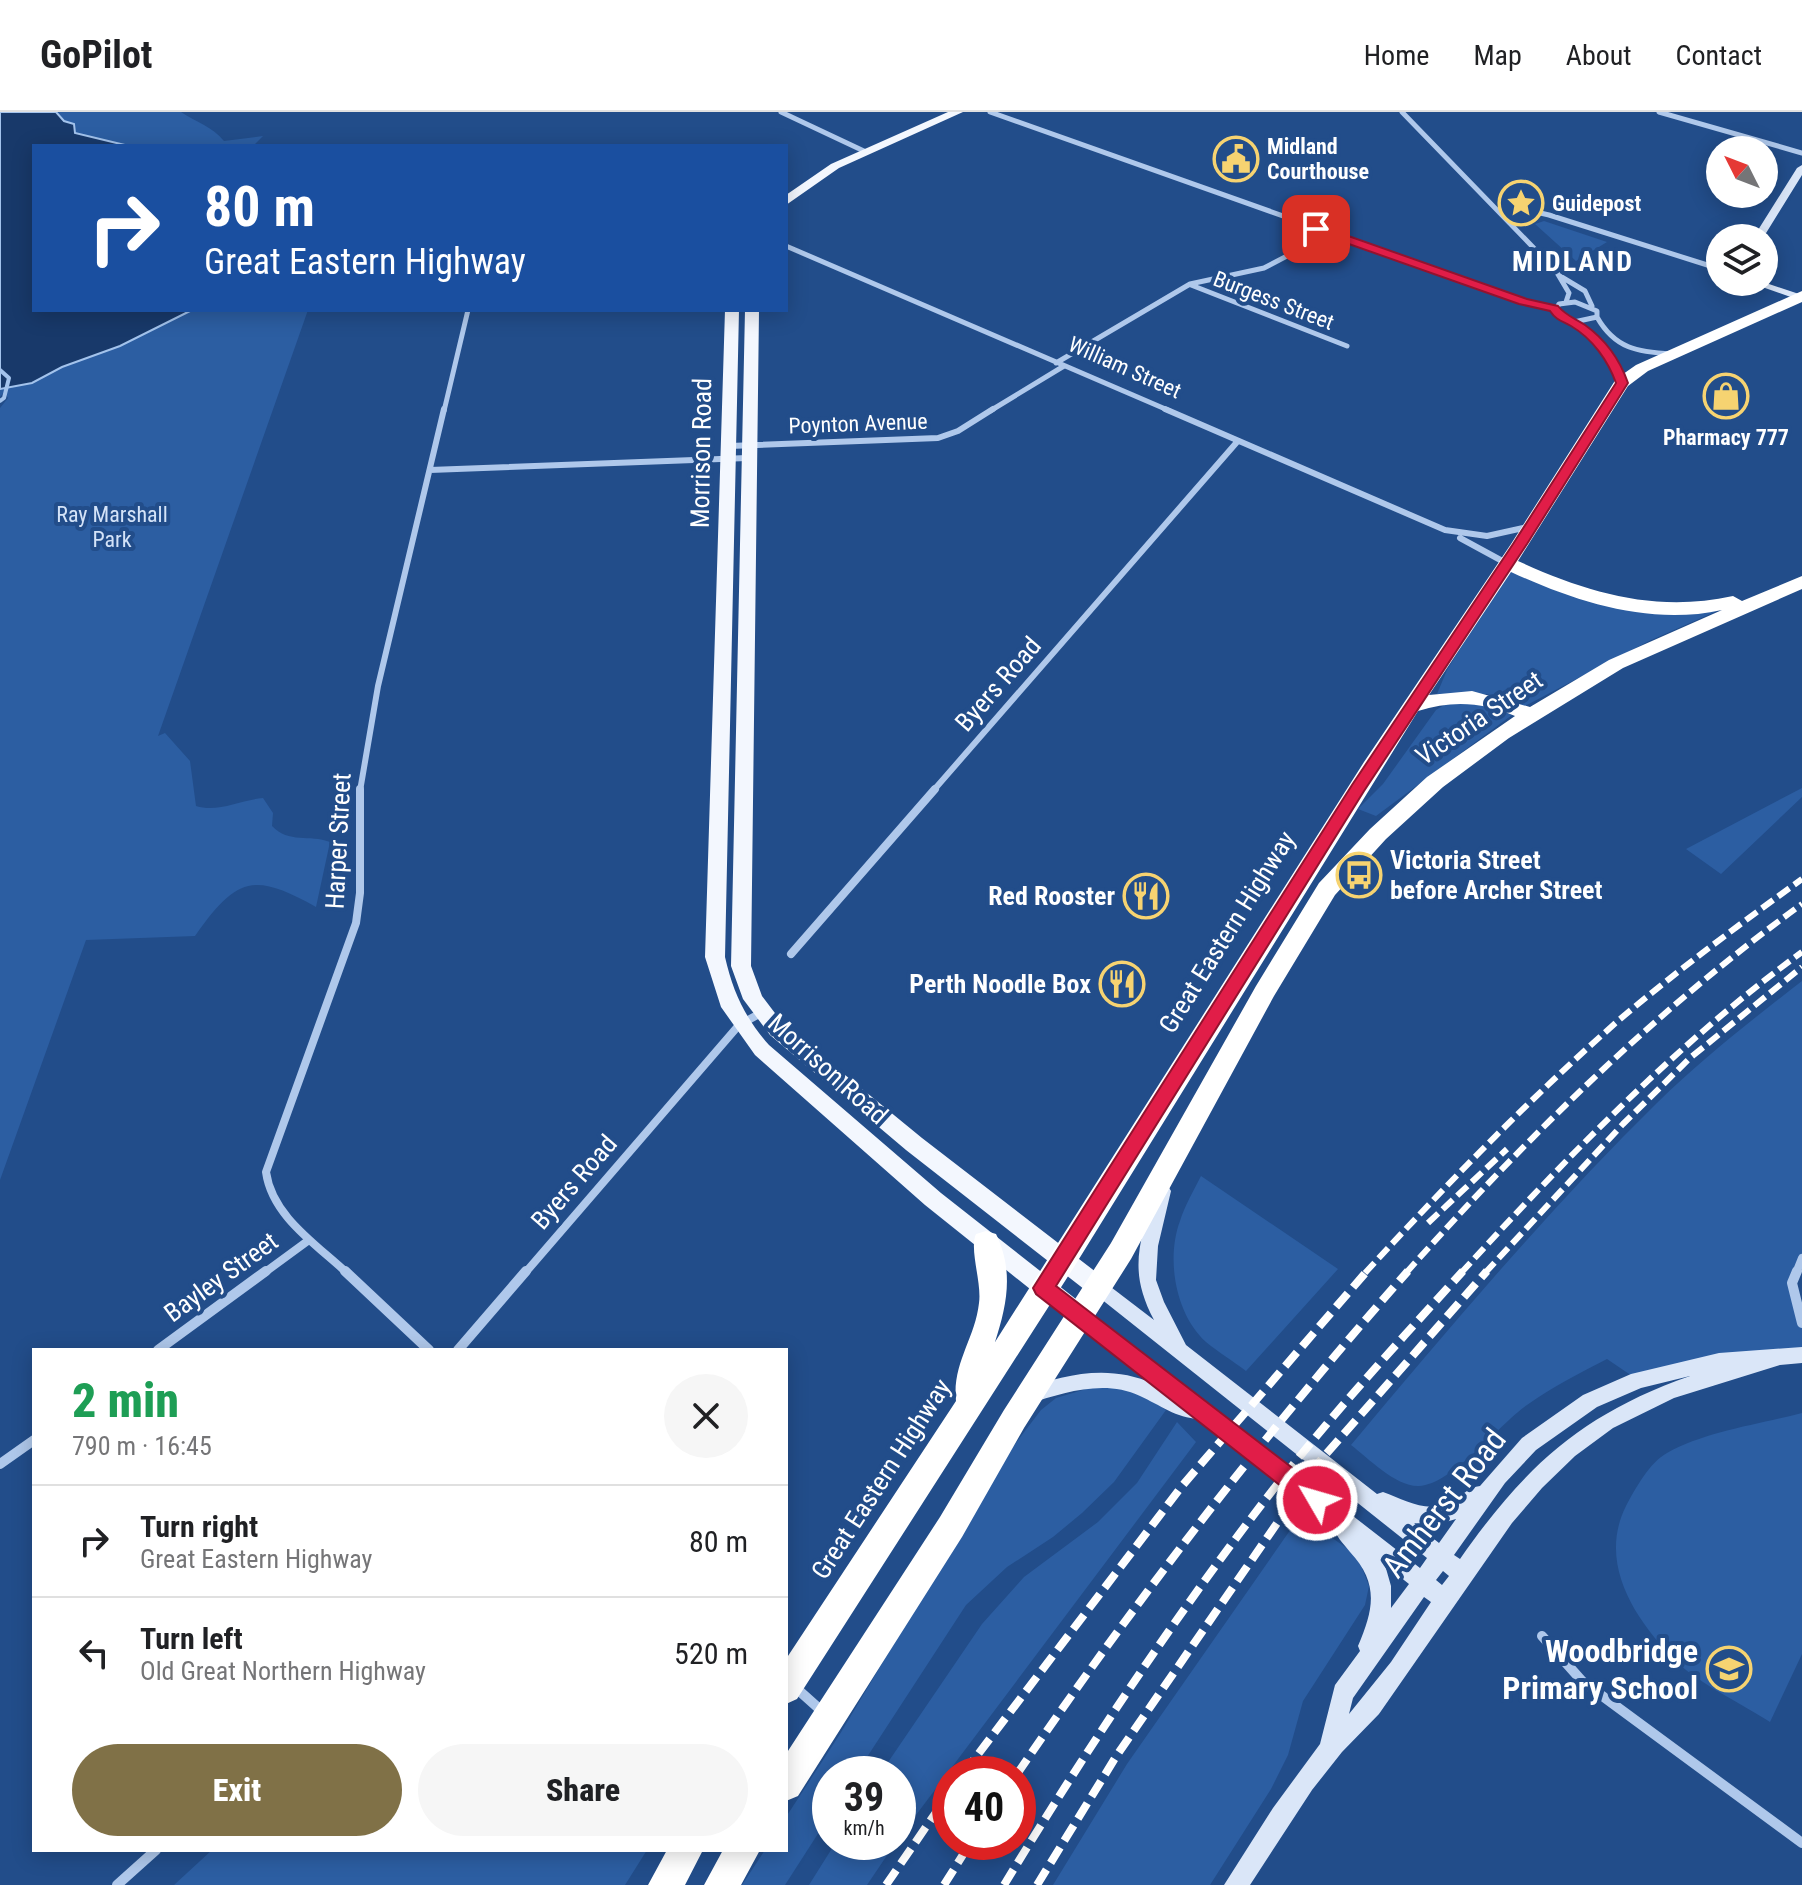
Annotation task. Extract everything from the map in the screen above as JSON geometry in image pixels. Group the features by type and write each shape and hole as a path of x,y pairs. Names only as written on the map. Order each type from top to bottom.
{"highway":[{"name":"Great Eastern Highway","path":"788,1681 1064,1259 1199,1039 1622,383 1642,368 1801,296"},
{"name":"William Street","path":"1520,544 1554,570 1621,604"},
{"name":"William Street","path":"1506,563 1564,589 1621,604 1695,608 1726,604 1801,582"},
{"name":"Victoria Street","path":"1097,1286 1166,1171 1264,992 1327,889 1378,834 1435,782 1480,747 1616,664 1801,582"},
{"path":"1411,707 1435,697 1478,698 1502,702 1531,715"},
{"path":"970,1405 968,1379 993,1305 993,1273 986,1242"},
{"path":"788,1781 951,1527 1097,1286"},
{"path":"665,1885 685,1852"},
{"path":"721,1885 742,1852"}],"main road":[{"path":"788,200 861,150 935,112"},
{"path":"788,183 957,112"},
{"name":"Morrison Road","path":"732,312 738,452 741,966 761,1013 801,1051 901,1134 1097,1286"},
{"name":"Morrison Road","path":"752,312 738,452 715,957 724,997 739,1025 762,1050 896,1167 1078,1314"}],"street":[{"path":"781,112 861,150"},
{"path":"990,112 1329,234 1554,309 1594,337 1615,364 1622,383"},
{"path":"1402,112 1503,214 1559,276 1569,293 1566,302"},
{"path":"1659,112 1802,153"},
{"path":"1767,224 1802,168"},
{"path":"1503,214 1526,211 1549,215 1706,265"},
{"path":"1056,363 1190,284 1264,268 1329,234"},
{"name":"William Street","path":"788,247 1445,530 1463,536 1489,537 1508,535 1532,526"},
{"path":"1559,276 1585,291 1613,342 1644,353 1673,354"},
{"name":"Burgess Street","path":"1190,284 1347,346"},
{"path":"1778,285 1801,296"},
{"path":"1778,289 1801,296"},
{"path":"1554,309 1566,302 1593,307"},
{"name":"Harper Street","path":"427,1348 280,1210 269,1193 266,1172 356,923 360,893 360,781 378,686 468,312"},
{"path":"1566,319 1584,322 1597,317"},
{"name":"Poynton Avenue","path":"430,470 938,438 958,431 1064,366"},
{"name":"Byers Road","path":"791,954 1237,442"},
{"name":"William Street","path":"1445,530 1506,563"},
{"name":"Byers Road","path":"460,1348 739,1025 761,1013"},
{"path":"1166,1171 1151,1238 1147,1280 1161,1315 1182,1352"},
{"name":"Bayley Street","path":"161,1348 309,1240"},
{"path":"1802,1258 1792,1283 1802,1323"},
{"name":"Morrison Road","path":"1097,1286 1463,1574"},
{"name":"Morrison Road","path":"1078,1314 1445,1600"},
{"name":"Amherst Road","path":"1329,1749 1343,1693 1498,1477 1548,1429 1615,1388 1693,1365 1802,1355"},
{"name":"Amherst Road","path":"1236,1885 1329,1749 1370,1708 1463,1574 1526,1490 1556,1459 1599,1427 1668,1391 1776,1358"},
{"path":"1028,1396 1087,1380 1111,1380 1138,1386 1181,1410 1204,1411"},
{"path":"0,1464 32,1441"},
{"path":"1347,1482 1407,1514 1429,1517 1455,1511 1498,1477"},
{"path":"1332,1512 1375,1567 1380,1583 1380,1617 1376,1632 1343,1693"},
{"path":"1542,1636 1582,1681 1802,1843"},
{"path":"788,1684 829,1717"},
{"path":"117,1885 154,1852"}],"green space":[{"name":"Ray Marshall Park","path":"0,112 181,112 224,141 263,136 255,144 32,144 32,312 307,312 158,736 165,733 190,761 196,806 221,807 263,798 273,813 272,826 279,832 292,837 330,842 316,907 276,888 248,886 223,902 195,936 86,940 0,1180 0,408 8,398 4,392 0,397"},
{"path":"1544,221 1607,242 1576,261 1535,224"},
{"path":"1510,567 1566,592 1717,611 1649,641 1521,708 1487,694 1437,694 1447,670"},
{"path":"1479,701 1512,715 1376,816 1358,809 1383,784 1436,710 1449,702"},
{"path":"1802,788 1802,797 1721,874 1686,849"},
{"path":"1802,981 1802,1258 1792,1284 1802,1323 1802,1355 1638,1380 1607,1359 1537,1398 1460,1465 1432,1483 1419,1486 1392,1477 1351,1445 1500,1270 1578,1184 1693,1070"},
{"path":"1201,1176 1338,1269 1246,1371 1206,1342 1195,1330 1180,1301 1176,1285 1176,1236 1184,1209"},
{"path":"1103,1384 1132,1388 1166,1410 1114,1482 1082,1513 1053,1537 1007,1567 966,1605 868,1756 826,1756 1006,1456 1041,1410 1056,1398"},
{"name":"Woodbridge Primary School","path":"1802,1413 1802,1654 1770,1722 1686,1670 1662,1646 1635,1610 1625,1590 1616,1549 1618,1528 1638,1484 1667,1453 1715,1434"},
{"path":"1177,1422 1196,1442 960,1756 932,1756 932,1794 916,1815 916,1756 892,1756 982,1624 1024,1577 1098,1522 1137,1483"},
{"path":"1300,1516 1357,1555 1369,1586 1365,1605 1303,1701 1288,1755 1271,1789 1210,1885 1053,1885 1127,1764"},
{"path":"812,1777 812,1843 785,1885 742,1885 764,1852 788,1852 788,1814"},
{"path":"210,1852 646,1852 625,1885 174,1885"},
{"path":"825,1860 884,1860 867,1885 809,1885"}],"shaded area":[{"path":"0,112 56,112 64,121 74,124 75,133 121,144 32,144 32,312 188,312 120,346 62,367 32,383 0,389"}],"waterway":[{"path":"0,370 9,378 4,398 0,401"}],"railway":[{"path":"1365,1273 1489,1143 1619,1020 1802,879"},
{"path":"1406,1273 1498,1173 1594,1078 1695,987 1802,904"},
{"path":"1461,1273 1541,1187 1666,1064 1802,952"},
{"path":"1485,1273 1623,1124 1690,1058 1802,967"},
{"path":"1428,1223 1507,1149"},
{"path":"977,1756 1182,1486 1367,1271"},
{"path":"1029,1756 1205,1516 1304,1392 1408,1271"},
{"path":"1004,1885 1128,1691 1227,1550 1335,1415 1463,1271"},
{"path":"1037,1885 1117,1755 1320,1461 1487,1271"},
{"path":"886,1885 932,1818"},
{"path":"944,1885 960,1860"}],"place":[{"name":"Midland Courthouse","path":"1236,159"},
{"name":"Guidepost","path":"1521,203"},
{"name":"Pharmacy 777","path":"1726,396"},
{"name":"Victoria Street before Archer Street","path":"1359,875"},
{"name":"Red Rooster","path":"1146,896"},
{"name":"Perth Noodle Box","path":"1122,984"},
{"name":"Woodbridge Primary School","path":"1729,1669"}],"district":[{"name":"MIDLAND","path":"1573,261"}],"route":[{"path":"1316,229 1554,309 1560,317 1577,324 1594,337 1615,364 1622,383 1358,789 1043,1288 1317,1500"}]}
